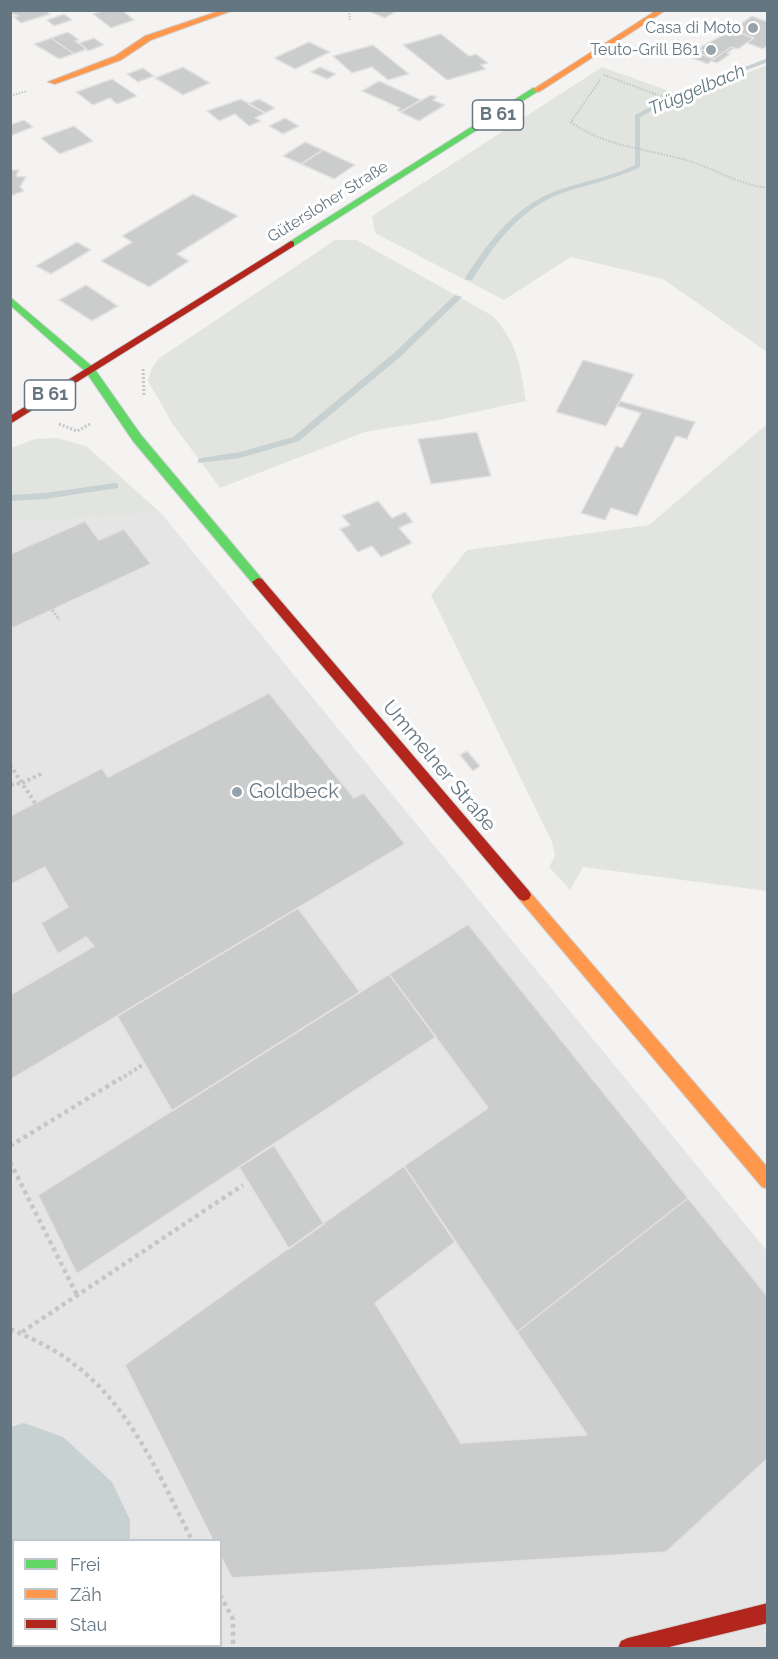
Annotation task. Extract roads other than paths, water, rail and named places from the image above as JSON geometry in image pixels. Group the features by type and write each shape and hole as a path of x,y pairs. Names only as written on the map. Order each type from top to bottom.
{"main road":[{"path":"52,82 118,58 148,38 231,10"},
{"name":"Gütersloher Straße","path":"10,421 663,10"},
{"name":"Ummelner Straße","path":"10,300 90,370 137,438 224,543 768,1181"},
{"path":"628,1648 768,1613"}],"waterway":[{"name":"Trüggelbach","path":"469,278 494,241 525,210 537,202 562,191 617,175 638,166 637,116 684,92 768,60"},
{"name":"Trüggelbach","path":"201,461 240,455 296,439 397,355 458,297"},
{"name":"Trüggelbach","path":"10,498 45,496 115,486"}],"place":[{"name":"Casa di Moto","path":"753,28"},
{"name":"Teuto-Grill B61","path":"711,50"},
{"name":"Goldbeck","path":"237,792"}]}
